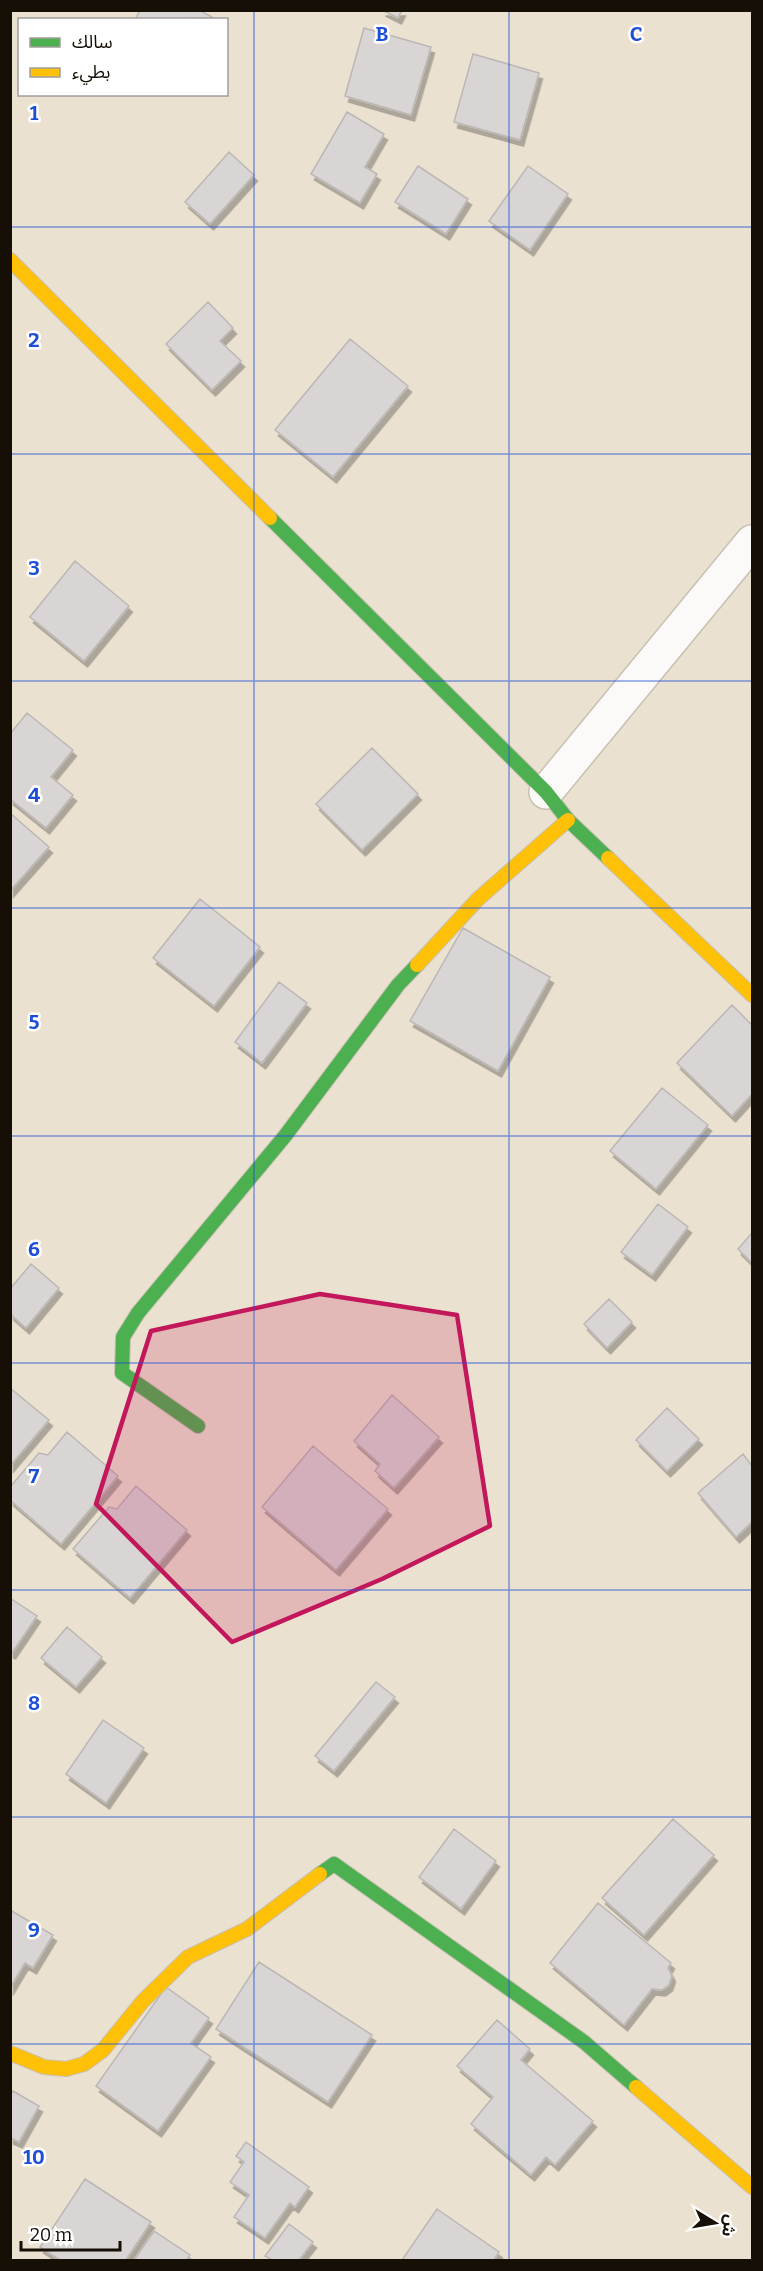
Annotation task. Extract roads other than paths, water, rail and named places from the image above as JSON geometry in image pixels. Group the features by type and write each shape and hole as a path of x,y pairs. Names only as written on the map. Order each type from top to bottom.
{"street":[{"path":"10,260 546,792 568,820 753,995"},
{"path":"546,792 753,542"},
{"path":"198,1426 123,1372 123,1337 138,1313 285,1136 398,986 478,899 568,820"},
{"path":"10,2053 44,2067 66,2069 84,2064 103,2050 143,2001 188,1958 247,1929 333,1864 584,2042 753,2187"}]}
